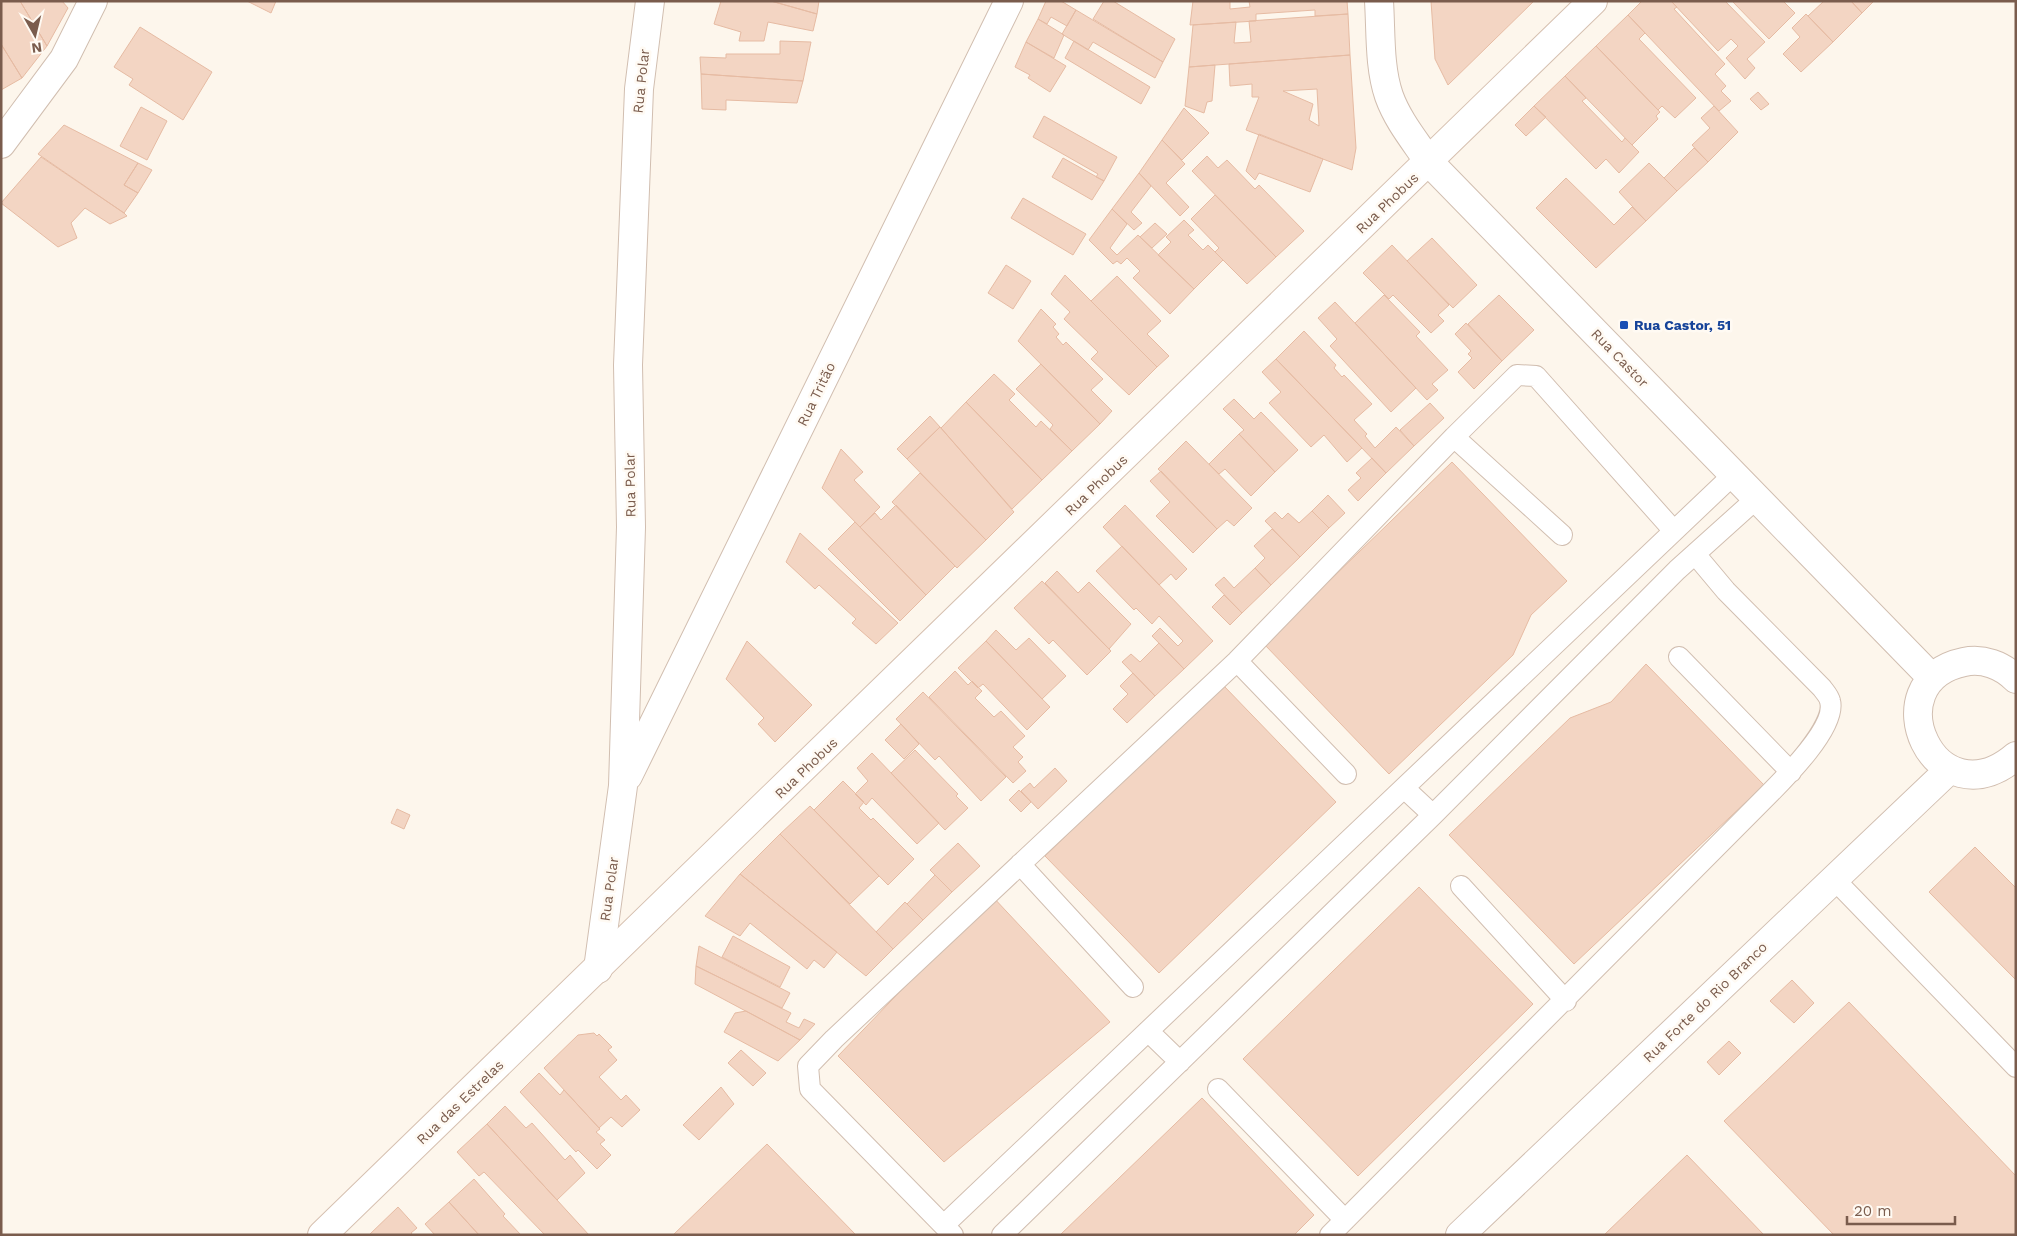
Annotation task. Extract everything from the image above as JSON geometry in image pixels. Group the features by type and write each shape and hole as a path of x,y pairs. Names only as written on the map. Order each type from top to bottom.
{"street":[{"path":"1,144 64,59 93,1"},
{"name":"Rua Polar","path":"598,969 623,786 630,537 629,346 638,89 650,1"},
{"name":"Rua Tritão","path":"623,786 1009,1"},
{"name":"Rua Castor","path":"1379,1 1382,64 1389,96 1402,124 1430,162 1932,678"},
{"name":"Rua Phobus","path":"598,969 1430,162 1593,1"},
{"path":"2016,679 2008,671 1991,663 1972,660 1954,664 1932,678 1918,706 1918,724 1923,742 1934,758 1950,768 1968,774 1986,772 2004,766 2016,756"},
{"name":"Rua Forte do Rio Branco","path":"1460,1235 1950,768"},
{"name":"Rua das Estrelas","path":"322,1235 598,969"}],"lane":[{"path":"1674,531 1536,376 1517,375 1454,436 1237,661 808,1066 810,1090 949,1230 1148,1031 1734,474"},
{"path":"1454,436 1562,535"},
{"path":"1002,1235 1432,815 1695,554 1756,499"},
{"path":"1330,1235 1566,1001 1791,772 1816,740 1830,715 1830,700 1822,688 1726,591 1695,554"},
{"path":"1679,657 1791,772"},
{"path":"1237,661 1346,774"},
{"path":"1404,788 1432,815"},
{"path":"1020,864 1132,987"},
{"path":"1834,879 2016,1067"},
{"path":"1461,886 1566,1001"},
{"path":"1148,1031 1180,1062"},
{"path":"1218,1089 1345,1220"}],"building":[{"path":"1,1 20,1 47,46 22,78 1,44"},
{"path":"20,1 62,1 68,8 47,46"},
{"path":"247,1 276,1 271,13"},
{"path":"721,1 771,1 817,14 813,31 768,22 764,41 739,41 741,32 714,24"},
{"path":"771,1 819,1 817,14"},
{"path":"1046,1 1061,1 1076,10 1067,26 1051,17 1047,24 1038,19"},
{"path":"1104,1 1113,1 1175,39 1163,62 1093,19"},
{"path":"1193,1 1230,1 1230,9 1250,7 1249,1 1347,1 1348,14 1315,16 1315,10 1256,14 1256,21 1190,25"},
{"path":"1431,1 1534,1 1448,85 1435,59"},
{"path":"1642,1 1671,1 1677,7 1674,9 1725,64 1715,74 1726,86 1721,91 1731,101 1719,111 1628,15"},
{"path":"1671,1 1725,1 1765,42 1747,59 1755,68 1745,79 1726,58 1738,46 1731,39 1718,51"},
{"path":"1732,1 1783,1 1795,13 1769,39"},
{"path":"1824,1 1851,1 1862,13 1833,42 1808,16"},
{"path":"1851,1 1874,1 1862,13"},
{"path":"1076,10 1163,62 1155,78 1093,42 1088,50 1062,34"},
{"path":"1348,14 1350,55 1189,67 1193,25 1236,22 1234,43 1251,42 1249,21"},
{"path":"1806,14 1833,42 1801,72 1783,54 1800,37 1792,28"},
{"path":"1628,15 1645,33 1639,39 1696,98 1675,118 1662,106 1658,110 1596,46"},
{"path":"1038,19 1064,35 1054,58 1026,42"},
{"path":"140,27 212,72 183,120 129,85 133,79 114,67"},
{"path":"780,41 811,42 803,81 701,74 700,57 726,58 726,54 780,54"},
{"path":"1074,41 1150,87 1141,104 1065,58"},
{"path":"1026,42 1066,66 1050,92 1028,78 1030,75 1015,67"},
{"path":"1,44 22,78 1,90"},
{"path":"1596,46 1660,112 1656,116 1658,119 1632,145 1565,76"},
{"path":"1350,55 1356,148 1352,170 1246,130 1259,97 1252,97 1252,84 1230,86 1229,64","holes":["1317,89 1319,126 1309,120 1313,104 1283,91"]},
{"path":"1215,65 1212,101 1207,102 1204,113 1185,106 1189,67"},
{"path":"701,74 803,81 797,103 726,100 726,110 702,109"},
{"path":"1565,76 1586,98 1582,101 1622,142 1625,138 1639,152 1619,173 1606,159 1596,169 1534,106"},
{"path":"1758,92 1769,104 1761,110 1750,99"},
{"path":"1534,106 1546,117 1526,136 1515,125"},
{"path":"1714,106 1738,132 1708,162 1692,145 1710,128 1701,118"},
{"path":"141,107 167,121 147,160 120,146"},
{"path":"1184,108 1209,133 1182,160 1162,140"},
{"path":"1044,116 1117,157 1104,181 1096,177 1098,174 1033,137"},
{"path":"64,125 138,163 124,185 138,193 124,213 38,154"},
{"path":"1259,134 1323,159 1310,192 1259,173 1255,180 1246,171"},
{"path":"1162,140 1185,164 1166,183 1189,207 1180,216 1139,173"},
{"path":"1694,148 1708,162 1677,191 1664,178"},
{"path":"1207,156 1218,168 1227,160 1255,189 1259,185 1304,231 1276,257 1192,171"},
{"path":"41,157 127,216 110,224 85,208 71,223 77,238 58,247 1,203"},
{"path":"1063,158 1104,181 1092,200 1052,177"},
{"path":"138,163 152,170 138,193 124,185"},
{"path":"1649,163 1677,191 1646,221 1619,192"},
{"path":"1139,173 1151,186 1131,212 1142,223 1134,230 1112,209"},
{"path":"1566,178 1614,225 1632,207 1646,221 1596,268 1536,208"},
{"path":"1215,195 1276,257 1247,284 1215,252 1219,248 1191,219"},
{"path":"1023,198 1086,234 1073,255 1011,218"},
{"path":"1112,209 1127,224 1110,248 1117,255 1138,235 1194,289 1170,314 1133,278 1140,271 1127,258 1121,264 1117,261 1113,264 1089,240"},
{"path":"1184,220 1194,230 1188,235 1203,250 1208,245 1223,260 1194,289 1158,255 1171,242 1166,237"},
{"path":"1155,223 1167,234 1152,248 1140,237"},
{"path":"1432,238 1477,285 1453,308 1407,261"},
{"path":"1392,245 1449,305 1438,315 1444,321 1431,333 1393,295 1389,299 1363,273"},
{"path":"1006,265 1031,281 1013,309 988,293"},
{"path":"1065,275 1157,367 1129,395 1091,359 1098,352 1064,319 1070,312 1051,294"},
{"path":"1117,276 1161,321 1147,334 1169,356 1157,367 1091,301"},
{"path":"1384,295 1420,332 1416,336 1448,370 1432,384 1438,390 1427,400 1355,323"},
{"path":"1499,295 1534,330 1502,361 1468,324"},
{"path":"1335,302 1416,388 1391,412 1330,346 1337,339 1318,318"},
{"path":"1041,309 1056,324 1053,327 1059,334 1056,337 1063,345 1066,342 1103,379 1091,390 1112,411 1100,424 1018,341"},
{"path":"1466,323 1502,361 1474,389 1458,372 1472,358 1468,354 1471,351 1455,334"},
{"path":"1304,331 1336,365 1334,368 1342,377 1344,375 1372,404 1354,420 1367,434 1365,436 1375,448 1396,427 1414,446 1386,473 1276,359"},
{"path":"1276,359 1362,448 1347,462 1324,435 1311,447 1269,403 1281,392 1262,372"},
{"path":"1041,364 1100,424 1072,451 1050,429 1053,425 1016,389"},
{"path":"994,374 1015,394 1009,400 1036,427 1041,421 1072,451 1042,480 966,402"},
{"path":"1234,399 1254,419 1261,412 1298,450 1275,472 1239,434 1244,430 1223,409"},
{"path":"966,402 1042,480 1012,509 941,428"},
{"path":"1430,403 1444,418 1414,446 1400,430"},
{"path":"930,416 940,427 907,459 897,449"},
{"path":"940,427 1014,512 986,540 907,459"},
{"path":"1239,434 1275,472 1251,496 1225,469 1219,474 1209,464"},
{"path":"1186,441 1252,508 1234,526 1227,520 1217,529 1158,469"},
{"path":"841,449 863,472 854,480 880,507 860,527 822,488"},
{"path":"1372,458 1386,473 1358,501 1348,490 1361,478 1356,473"},
{"path":"1452,462 1567,581 1531,615 1513,655 1389,774 1264,644"},
{"path":"1161,471 1217,529 1193,553 1156,516 1170,502 1150,481"},
{"path":"920,473 986,540 957,568 892,502"},
{"path":"1328,495 1345,513 1329,528 1312,511"},
{"path":"896,505 955,566 926,595 860,527 875,513 881,520"},
{"path":"1125,505 1187,569 1176,580 1171,574 1159,585 1103,527"},
{"path":"1312,511 1329,528 1300,557 1265,521 1275,512 1282,519 1288,513 1299,523"},
{"path":"855,522 926,595 900,621 828,549"},
{"path":"1272,529 1300,557 1271,585 1255,568 1265,558 1254,546"},
{"path":"800,533 898,623 876,644 852,623 856,619 819,585 815,589 786,562"},
{"path":"1122,546 1213,641 1184,669 1152,636 1160,628 1178,646 1183,641 1159,616 1152,624 1136,608 1134,610 1096,571"},
{"path":"1255,568 1271,585 1242,613 1215,585 1224,577 1234,588"},
{"path":"1057,571 1078,593 1089,582 1131,624 1109,649 1045,583"},
{"path":"1042,581 1111,651 1087,675 1053,640 1049,644 1014,608"},
{"path":"1224,595 1242,613 1230,625 1212,607"},
{"path":"996,630 1016,650 1029,638 1066,676 1042,699 986,641"},
{"path":"747,641 812,705 775,742 758,724 764,718 726,679"},
{"path":"986,641 1050,707 1027,730 983,684 978,688 958,668"},
{"path":"1159,643 1184,669 1155,696 1122,662 1131,654 1140,662"},
{"path":"1646,664 1764,785 1574,964 1449,835 1570,718 1611,702"},
{"path":"955,671 968,685 972,681 982,691 975,698 994,717 1001,711 1025,736 1013,747 1023,757 1018,762 1026,771 1013,783 929,697"},
{"path":"1133,673 1155,696 1127,723 1113,709 1128,694 1120,686"},
{"path":"1223,685 1336,802 1159,973 1045,856"},
{"path":"923,692 1006,777 981,801 939,756 935,760 896,719"},
{"path":"901,724 919,744 904,759 885,740"},
{"path":"915,750 958,794 956,796 968,808 945,830 891,773"},
{"path":"872,753 939,823 917,844 872,798 866,805 855,794 868,781 857,768"},
{"path":"1055,768 1067,781 1038,809 1021,791 1030,783 1034,788"},
{"path":"843,781 864,802 859,808 871,820 873,818 914,859 888,885 814,810"},
{"path":"1019,790 1031,802 1021,812 1009,800"},
{"path":"810,806 879,876 850,904 780,834"},
{"path":"397,809 410,815 404,829 391,823"},
{"path":"780,834 893,949 866,976 740,874"},
{"path":"958,843 980,866 952,892 930,870"},
{"path":"1975,847 2016,888 2016,980 1929,892"},
{"path":"740,874 837,952 824,968 814,960 807,969 750,923 740,936 705,916"},
{"path":"935,875 952,892 923,920 907,904"},
{"path":"1419,887 1533,1004 1358,1176 1243,1059"},
{"path":"992,896 1110,1022 944,1162 838,1056"},
{"path":"905,902 923,920 893,949 876,932"},
{"path":"733,936 790,967 780,987 722,957"},
{"path":"699,946 790,993 782,1008 696,966"},
{"path":"696,966 791,1013 786,1022 799,1028 804,1019 815,1024 800,1040 695,984"},
{"path":"1792,980 1814,1003 1794,1023 1770,1001"},
{"path":"1849,1002 2016,1176 2016,1235 1834,1235 1724,1121"},
{"path":"746,1011 800,1040 778,1061 724,1032 735,1013"},
{"path":"594,1033 597,1036 599,1034 612,1047 608,1050 617,1060 599,1077 621,1100 626,1095 640,1110 622,1127 611,1117 599,1128 544,1068 578,1035"},
{"path":"1729,1041 1741,1053 1719,1075 1707,1062"},
{"path":"741,1050 766,1073 753,1086 728,1063"},
{"path":"539,1073 560,1095 564,1090 600,1129 596,1132 605,1140 600,1144 611,1155 597,1169 578,1150 576,1152 520,1092"},
{"path":"721,1087 734,1104 699,1140 683,1125"},
{"path":"1202,1098 1314,1215 1294,1235 1060,1235"},
{"path":"505,1106 526,1128 532,1123 565,1160 570,1155 585,1173 557,1200 487,1124"},
{"path":"487,1124 589,1235 545,1235 484,1172 479,1176 457,1152"},
{"path":"767,1144 856,1235 673,1235"},
{"path":"1687,1155 1764,1235 1604,1235"},
{"path":"474,1179 505,1214 503,1216 521,1235 479,1235 449,1202"},
{"path":"449,1202 479,1235 435,1235 425,1224"},
{"path":"398,1207 417,1228 411,1233 413,1235 369,1235"}],"place":[{"name":"Rua Castor, 51","path":"1624,325"}]}
